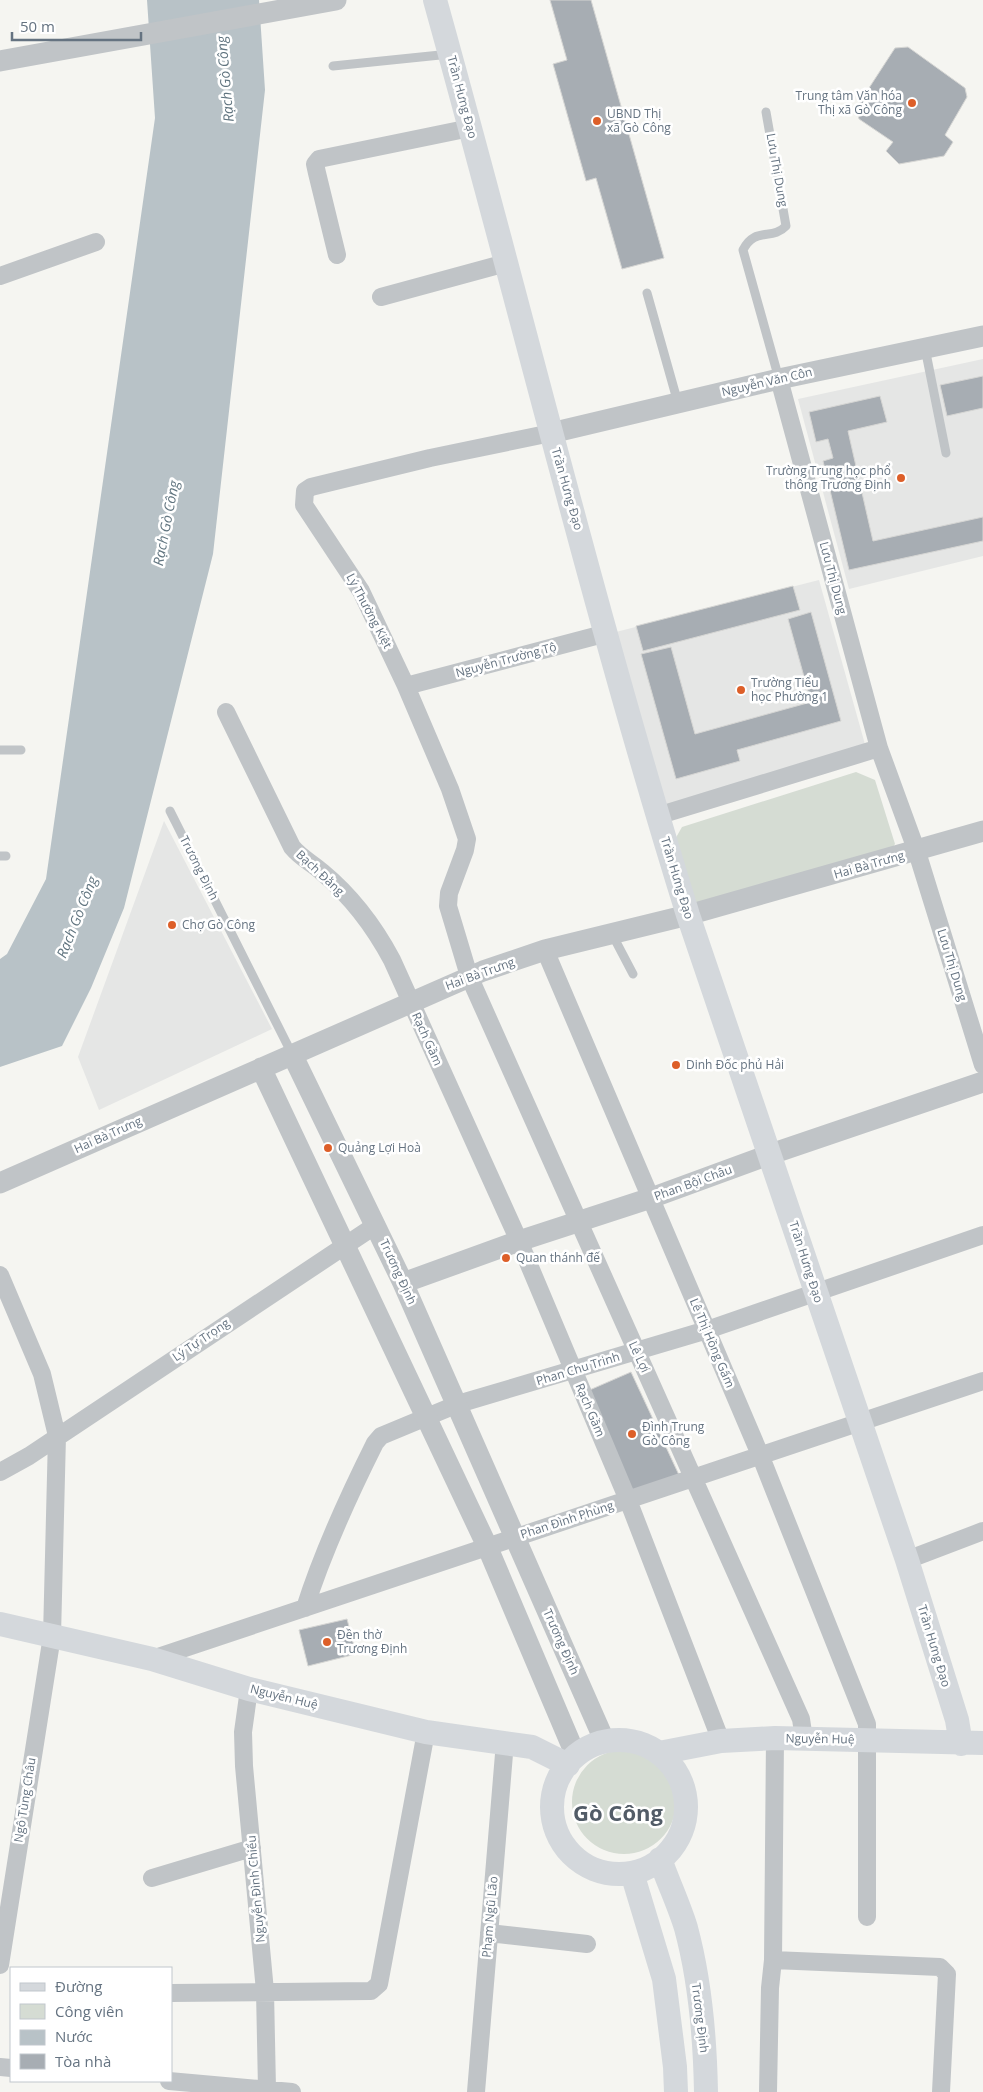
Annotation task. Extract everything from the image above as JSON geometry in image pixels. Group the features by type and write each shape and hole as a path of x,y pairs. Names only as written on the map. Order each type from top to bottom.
{"main road":[{"name":"Trần Hưng Đạo","path":"435,0 551,433 658,816 688,915 861,1421 957,1720 972,1744"},
{"name":"Nguyễn Huệ","path":"0,1624 152,1659 249,1688 426,1732 532,1747 572,1760"},
{"name":"Nguyễn Huệ","path":"659,1753 721,1741 775,1738 972,1744"},
{"path":"616,1740 639,1743 659,1753 674,1769 684,1789 686,1810 681,1832 670,1851 653,1865 632,1873 610,1874 589,1867 571,1854 558,1836 552,1815 553,1793 561,1772 572,1760 595,1745 605,1742 616,1740"},
{"name":"Trương Định","path":"660,1859 686,1928 699,2001 705,2057 706,2092"},
{"path":"632,1873 664,1979 676,2067 676,2092"}],"street":[{"path":"0,61 327,2"},
{"path":"336,255 317,173 316,164 318,160 470,128"},
{"path":"0,276 96,242"},
{"path":"381,297 506,263"},
{"name":"Nguyễn Văn Côn","path":"551,433 780,379 983,336"},
{"name":"Lưu Thị Dung","path":"780,379 879,748 917,852 983,1065"},
{"name":"Lý Thường Kiệt","path":"469,976 448,906 449,894 465,850 467,839 450,789 406,686 361,592 304,505 305,491 311,487 421,460 551,433"},
{"name":"Nguyễn Trường Tộ","path":"406,686 607,633"},
{"name":"Bạch Đằng","path":"226,712 292,848 300,857 322,872 376,931 410,1001"},
{"path":"658,816 879,748"},
{"name":"Hai Bà Trưng","path":"0,1183 469,976 545,950 688,915 917,852 983,831"},
{"name":"Lê Thị Hồng Gấm","path":"545,950 761,1457 866,1724 867,1917"},
{"name":"Lê Lợi","path":"469,976 801,1719 804,1739"},
{"name":"Rạch Gầm","path":"410,1001 519,1241 574,1371 628,1500 721,1741"},
{"name":"Trương Định","path":"292,1054 376,1225 458,1404 605,1742"},
{"path":"262,1068 487,1546 572,1760"},
{"name":"Phan Bội Châu","path":"403,1284 519,1241 651,1198 771,1154 983,1082"},
{"name":"Lý Tự Trọng","path":"0,1472 376,1225"},
{"name":"Phan Chu Trinh","path":"305,1608 317,1569 348,1497 375,1443 381,1436 425,1416 458,1404 707,1330 983,1235"},
{"path":"0,1275 42,1374 57,1436 52,1636"},
{"name":"Phan Đình Phùng","path":"152,1659 514,1536 695,1479 983,1381"},
{"path":"907,1560 983,1531"},
{"name":"Ngô Tùng Châu","path":"0,1965 4,1909 52,1636"},
{"name":"Nguyễn Đình Chiểu","path":"249,1688 243,1732 265,1991 267,2089"},
{"path":"172,1992 371,1991 379,1984 426,1732"},
{"path":"768,2092 770,1988 773,1960 775,1738"},
{"name":"Phạm Ngũ Lão","path":"476,2092 505,1742"},
{"path":"152,1878 252,1848"},
{"path":"489,1933 587,1944"},
{"path":"773,1960 940,1967 944,1969 947,1974 941,2092"},
{"path":"172,2082 204,2088 267,2089 292,2092"}],"lane":[{"path":"334,66 450,54"},
{"name":"Lưu Thị Dung","path":"766,112 786,226 782,231 756,235 747,242 744,250 780,379"},
{"path":"647,293 678,403"},
{"path":"924,348 946,453"},
{"path":"0,750 22,750"},
{"name":"Trương Định","path":"170,811 292,1054"},
{"path":"612,934 633,974"}],"shaded area":[{"name":"Trường Trung học phổ thông Trương Định","path":"983,359 983,556 849,589 798,399"},
{"name":"Trường Tiểu học Phường 1","path":"819,580 866,748 668,813 616,632"},
{"name":"Chợ Gò Công","path":"164,821 272,1029 99,1110 78,1057"}],"green space":[{"path":"856,772 875,780 895,844 882,863 704,910 691,902 674,841 682,827"},
{"path":"624,1750 644,1754 661,1765 672,1782 676,1802 672,1822 661,1839 644,1850 624,1854 604,1850 587,1839 576,1822 572,1802 576,1782 587,1765 604,1754"}],"water":[{"name":"Rạch Gò Công","path":"147,0 259,0 265,90 213,554 124,908 91,988 62,1046 0,1067 0,959 7,954 46,879 155,118"}],"building":[{"name":"UBND Thị xã Gò Công","path":"550,0 591,0 664,258 622,269 596,178 586,181 553,64 567,60"},
{"name":"Trung tâm Văn hóa Thị xã Gò Công","path":"908,47 965,88 967,97 945,135 953,142 944,156 899,164 886,151 893,142 859,119 856,108 895,48"},
{"path":"983,376 983,408 947,416 940,385"},
{"path":"880,396 887,422 848,431 873,541 983,517 983,541 849,570 823,461 833,458 828,439 816,442 809,412"},
{"path":"793,586 800,610 643,651 636,626"},
{"path":"811,612 841,721 737,750 740,761 676,779 641,654 671,647 695,734 811,702 788,619"},
{"name":"Đình Trung Gò Công","path":"631,1372 679,1475 633,1496 585,1392"},
{"name":"Đền thờ Trương Định","path":"347,1619 356,1654 308,1666 299,1630"}],"place":[{"name":"Trung tâm Văn hóa Thị xã Gò Công","path":"912,103"},
{"name":"UBND Thị xã Gò Công","path":"597,121"},
{"name":"Trường Trung học phổ thông Trương Định","path":"901,478"},
{"name":"Trường Tiểu học Phường 1","path":"741,690"},
{"name":"Chợ Gò Công","path":"172,925"},
{"name":"Dinh Đốc phủ Hải","path":"676,1065"},
{"name":"Quảng Lợi Hoà","path":"328,1148"},
{"name":"Quan thánh đế","path":"506,1258"},
{"name":"Đình Trung Gò Công","path":"632,1434"},
{"name":"Đền thờ Trương Định","path":"327,1642"}],"district":[{"name":"Gò Công","path":"618,1813"}]}
